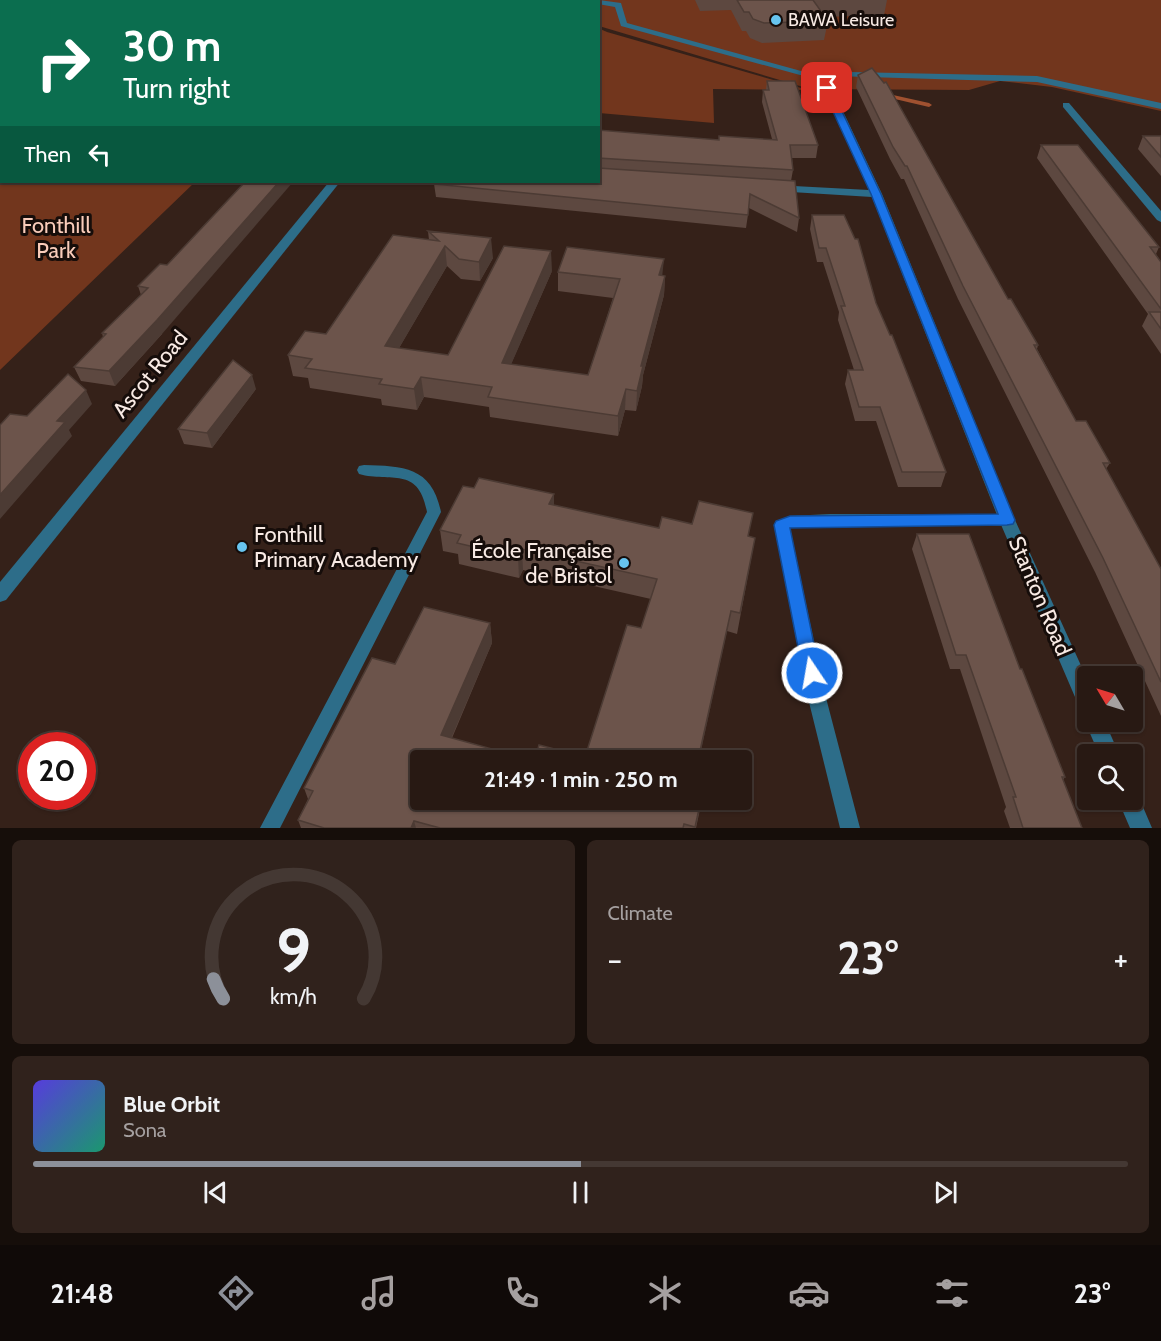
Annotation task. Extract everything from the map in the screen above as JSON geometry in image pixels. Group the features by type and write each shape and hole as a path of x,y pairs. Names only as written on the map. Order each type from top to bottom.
{"street":[{"name":"Stanton Road","path":"827,88 876,194 1007,520 1077,679"},
{"path":"1066,105 1161,218"},
{"name":"Ascot Road","path":"0,595 333,183"},
{"path":"759,188 876,194"},
{"path":"1133,810 1141,828"}],"lane":[{"path":"600,2 618,5 624,24 800,73 1037,79 1161,106"},
{"path":"270,828 434,512 432,495 423,481 393,471 364,470"},
{"path":"850,828 816,694 782,525 790,522 810,521 1007,520"}],"green space":[{"name":"BAWA Leisure","path":"600,0 1161,0 1161,111 1052,87 1000,81 969,90 810,89 600,26"},
{"path":"600,29 808,90 713,89 714,123 600,113"},
{"name":"Fonthill Park","path":"0,183 194,183 0,370"}],"building":[{"path":"737,0 813,0 828,21 764,23 753,19 749,12 744,12"},
{"path":"872,68 884,83 886,82 1008,299 1011,299 1038,345 1034,345 1076,421 1086,421 1110,463 1103,463 1161,569 1161,682 1103,558 963,286 907,166 893,147 858,75"},
{"path":"767,81 795,81 818,145 790,145 793,170 600,158 600,130 719,140 719,136 777,140 763,90 769,90"},
{"path":"1143,136 1161,136 1161,157"},
{"path":"1041,145 1078,145 1159,247 1150,247 1161,262 1161,309"},
{"path":"600,168 795,181 799,218 750,194 748,215 434,184 600,183"},
{"path":"244,183 278,183 109,371 74,367 106,334 102,333 148,288 138,286 160,264 167,265"},
{"path":"812,215 844,215 855,239 858,239 876,303 892,335 946,472 902,472 880,407 859,407 848,370 863,370 841,306 845,306 826,248 819,248"},
{"path":"428,231 491,238 479,262 459,259 445,246 385,346 448,355 504,246 551,251 502,363 588,375 620,279 558,272 567,247 664,259 659,275 665,276 641,366 643,366 637,391 626,389 618,416 488,397 492,387 421,377 414,389 379,384 382,379 305,368 312,359 288,355 305,331 326,334 393,235 439,241"},
{"path":"1149,312 1161,312 1161,329"},
{"path":"233,360 252,375 207,433 178,429"},
{"path":"68,374 86,390 57,421 65,422 0,495 0,425 10,414 27,416"},
{"path":"479,478 554,494 549,504 659,528 662,517 692,524 699,501 753,513 748,536 755,538 740,613 731,611 700,750 587,750 627,625 641,628 657,579 522,549 518,557 457,543 461,535 440,530 463,486 474,488"},
{"path":"917,534 969,534 1020,669 1022,669 1065,777 1062,777 1082,828 1023,828 1013,797 1016,797 966,655 956,655"},
{"path":"424,607 490,623 441,735 496,750 410,750 410,810 699,810 695,827 684,824 683,828 440,828 414,821 411,828 324,828 298,820 313,791 304,788 372,658 395,664"},
{"path":"539,745 558,750 538,750"}],"waterway":[{"path":"884,95 929,105"}],"place":[{"name":"BAWA Leisure","path":"776,20"},
{"name":"Fonthill Primary Academy","path":"242,547"},
{"name":"École Française de Bristol","path":"624,563"}],"route":[{"path":"812,673 782,525 790,522 810,521 1007,520 876,194 827,88"}]}
